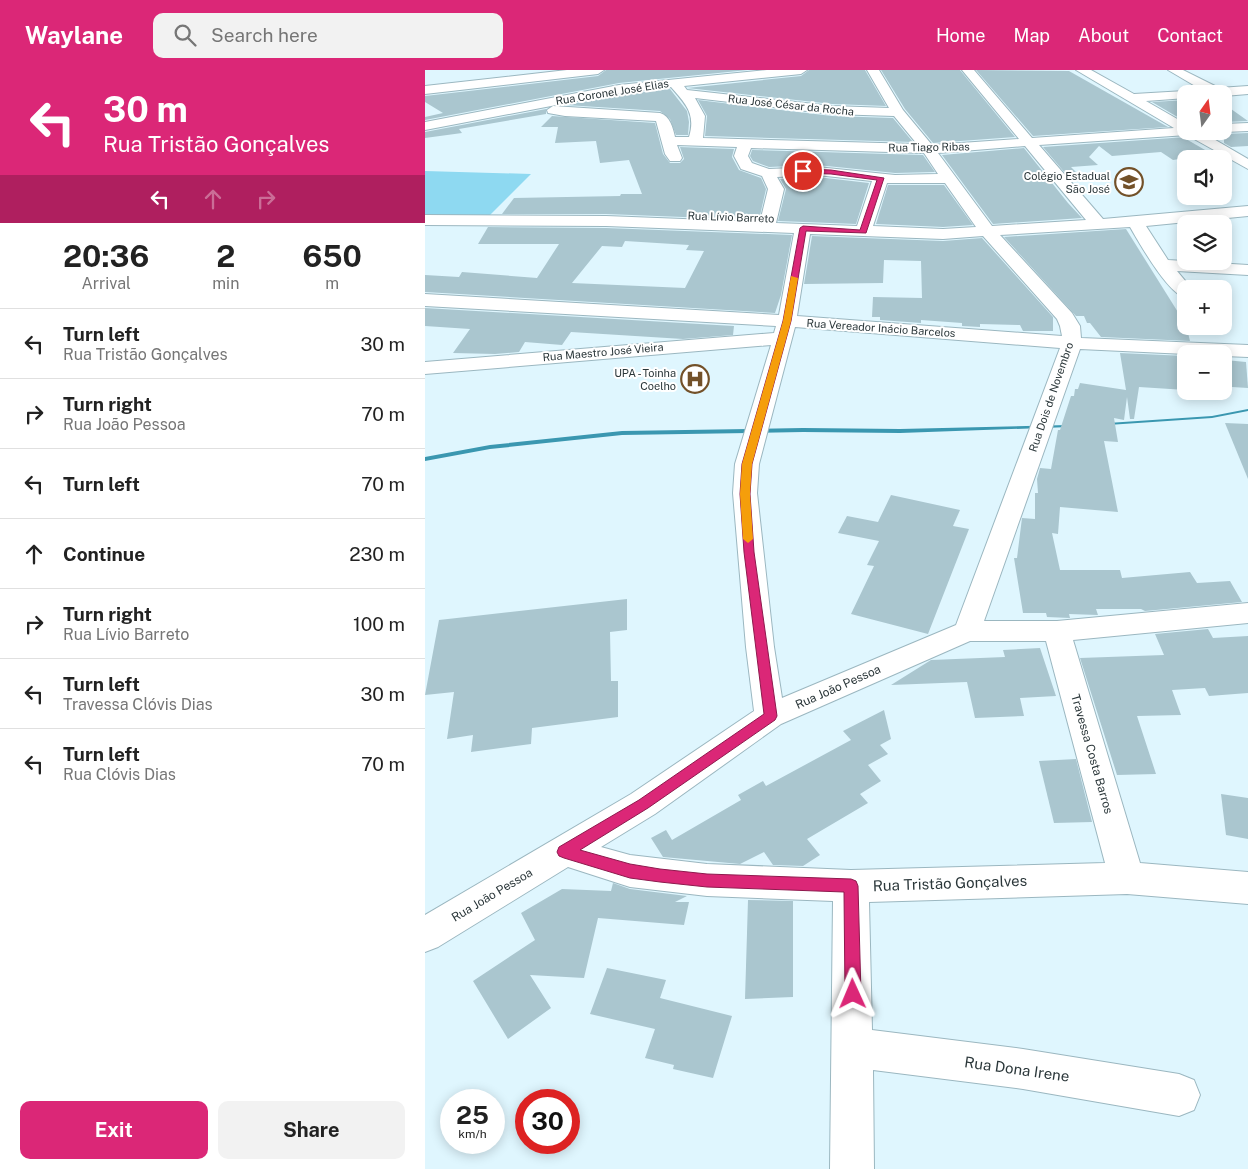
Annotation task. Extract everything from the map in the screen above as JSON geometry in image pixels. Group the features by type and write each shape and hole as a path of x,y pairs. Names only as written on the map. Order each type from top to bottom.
{"street":[{"path":"425,90 598,70"},
{"path":"664,70 698,112 701,124 695,141"},
{"name":"Rua Coronel José Elias","path":"425,126 631,87 801,70"},
{"name":"Rua Dois de Novembro","path":"873,70 898,112 928,149 988,232 1065,317 1070,326 1072,343 967,630"},
{"path":"968,70 1099,224"},
{"path":"1082,70 1177,124"},
{"path":"1174,70 1203,85"},
{"path":"531,78 615,82 631,87"},
{"path":"1233,91 1248,90"},
{"name":"Rua José César da Rocha","path":"684,93 832,110 898,112"},
{"path":"1133,98 1177,95"},
{"path":"871,96 879,112"},
{"path":"539,104 565,112 658,116 663,120 671,141 672,155 682,159"},
{"path":"1233,128 1248,127"},
{"name":"Rua Tiago Ribas","path":"671,141 695,141 743,150 928,149 1177,131"},
{"path":"1204,140 1248,165"},
{"path":"722,157 743,150 748,168 768,174 831,172 881,178 948,178"},
{"path":"768,174 776,189 768,222"},
{"path":"865,228 881,178"},
{"name":"Rua Lívio Barreto","path":"425,220 768,222 956,233 1135,222 1248,211"},
{"name":"Rua Lívio Barreto","path":"768,222 803,228 865,228"},
{"path":"1135,222 1162,265 1177,282"},
{"path":"770,716 759,637 745,494 747,464 784,329 803,228"},
{"path":"1162,265 1248,270"},
{"name":"Rua Vereador Inácio Barcelos","path":"425,300 784,329 1072,343 1220,340 1248,351"},
{"name":"Rua Maestro José Vieira","path":"425,368 784,329"},
{"path":"1220,340 1248,331"},
{"name":"Rua João Pessoa","path":"425,935 643,804 770,716 967,630 1057,631 1248,613"},
{"name":"Travessa Costa Barros","path":"1057,631 1127,878"},
{"name":"Rua Tristão Gonçalves","path":"564,852 630,871 707,880 851,886 1127,878 1248,888"},
{"path":"851,886 852,1169"},
{"name":"Rua Dona Irene","path":"853,1048 1023,1069 1179,1095"}],"shaded area":[{"path":"425,171 531,174 486,219 425,218"}],"building":[{"path":"606,70 748,70 619,83 425,120 425,117 443,113 425,102 425,96 598,76"},
{"path":"809,70 865,70 886,106 832,104 687,88 801,76"},
{"path":"881,70 960,70 1015,137 933,143 905,109"},
{"path":"976,70 1069,71 1168,127 1033,136"},
{"path":"670,89 687,111 689,122 688,135 676,135 670,119 660,111 566,105 619,95"},
{"path":"698,100 832,116 893,118 913,142 705,136 707,116"},
{"path":"1177,101 1177,117 1152,102"},
{"path":"546,109 546,114 459,129 462,133 425,138 425,132"},
{"path":"1233,110 1248,121 1233,122"},
{"path":"552,116 655,123 663,154 670,163 680,163 684,159 680,147 734,149 732,157 739,170 761,178 766,189 759,220 606,214 502,214 514,198 642,194 629,160 600,163 596,141 555,143 558,127 541,127"},
{"path":"1248,133 1248,146 1231,147 1224,143 1224,140 1233,140 1233,134"},
{"path":"1177,138 1177,140 1188,140 1205,150 1177,150 1177,159 1173,160 1161,152 1112,156 1099,146 1089,157 1098,165 1071,167 1076,172 1065,173 1043,147"},
{"path":"1024,148 1082,218 993,224 942,155"},
{"path":"752,150 923,155 935,172 895,173 817,165 769,167 753,161 750,156"},
{"path":"817,177 869,183 856,224 778,221 786,189 780,179"},
{"path":"888,185 944,185 973,225 943,227 876,224"},
{"path":"488,227 606,228 792,235 781,295 775,313 425,292 425,275 459,277 462,272 537,278 559,244 478,244","holes":["625,241 689,245 686,250 704,251 685,288 572,283 602,246 622,247"]},
{"path":"1126,229 1177,311 1177,335 1188,335 1190,341 1101,337 1090,323 1087,323 1084,316 1076,316 1004,237"},
{"path":"812,236 943,241 982,238 1053,317 1053,331 1023,331 1020,325 980,324 980,327 962,326 962,323 921,320 921,323 880,320 880,317 872,317 873,297 922,298 921,261 884,260 883,283 804,284"},
{"path":"425,308 734,326 733,335 683,339 571,332 562,345 525,342 519,352 495,354 453,353 470,329 425,326"},
{"path":"1120,353 1177,356 1177,389 1139,387 1134,419 1130,419 1127,397 1124,420 1114,418 1118,442 1104,441 1118,512 1060,507 1058,534 1052,533 1060,570 1120,570 1122,578 1190,572 1197,583 1230,581 1242,602 1145,611 1141,609 1096,609 1098,615 1069,614 1070,618 1047,617 1046,613 1023,613 1014,558 1017,558 1022,518 1035,519 1035,493 1038,493 1037,479 1040,468 1051,469 1058,430 1060,430 1071,396 1074,396 1075,389 1078,389 1080,383 1126,390"},
{"path":"1232,361 1246,362 1248,388 1232,387"},
{"path":"1225,423 1248,424 1248,479"},
{"path":"891,495 960,510 953,526 969,529 928,634 851,614 874,566 867,565 879,541 838,533 847,516 878,522"},
{"path":"627,599 627,630 610,632 611,681 618,681 618,717 532,728 531,744 471,752 473,735 447,739 454,692 425,695 439,620"},
{"path":"1208,629 1213,638 1248,636 1248,693 1209,696 1205,688 1172,690 1181,715 1137,716 1156,774 1117,775 1080,658 1164,655 1155,634"},
{"path":"1040,648 1056,696 1020,698 1024,716 975,718 967,682 891,685 931,660 1005,657 1003,650"},
{"path":"884,710 891,739 880,745 888,754 868,765 881,781 860,794 868,803 807,839 820,855 803,866 773,865 764,852 740,864 663,857 651,838 666,830 672,840 741,800 738,795 763,781 766,786 851,740 843,731"},
{"path":"1076,759 1092,822 1054,823 1039,761"},
{"path":"1221,794 1248,798 1248,839 1226,835"},
{"path":"613,883 630,889 687,896 675,902 689,902 684,925 598,918 584,978 530,975 551,1008 508,1039 473,981 535,940 521,913 562,889 611,891"},
{"path":"748,900 793,901 793,997 745,999"},
{"path":"607,968 666,980 660,998 732,1016 713,1078 673,1069 674,1065 645,1058 655,1029 590,1014"}],"waterway":[{"path":"1108,424 1212,417 1248,410"},
{"path":"425,459 490,447 622,433 803,430 900,431 1068,426"}],"slow traffic":[{"path":"748,539 745,494 747,464 787,321 794,278"}],"place":[{"name":"Colégio Estadual São José","path":"1129,182"},
{"name":"UPA - Toinha Coelho","path":"695,379"}],"route":[{"path":"803,171 831,172 881,178 863,232 803,228 787,321 747,464 745,494 749,552 770,716 643,804 564,852 630,871 660,876 707,880 851,886 853,994"}]}
